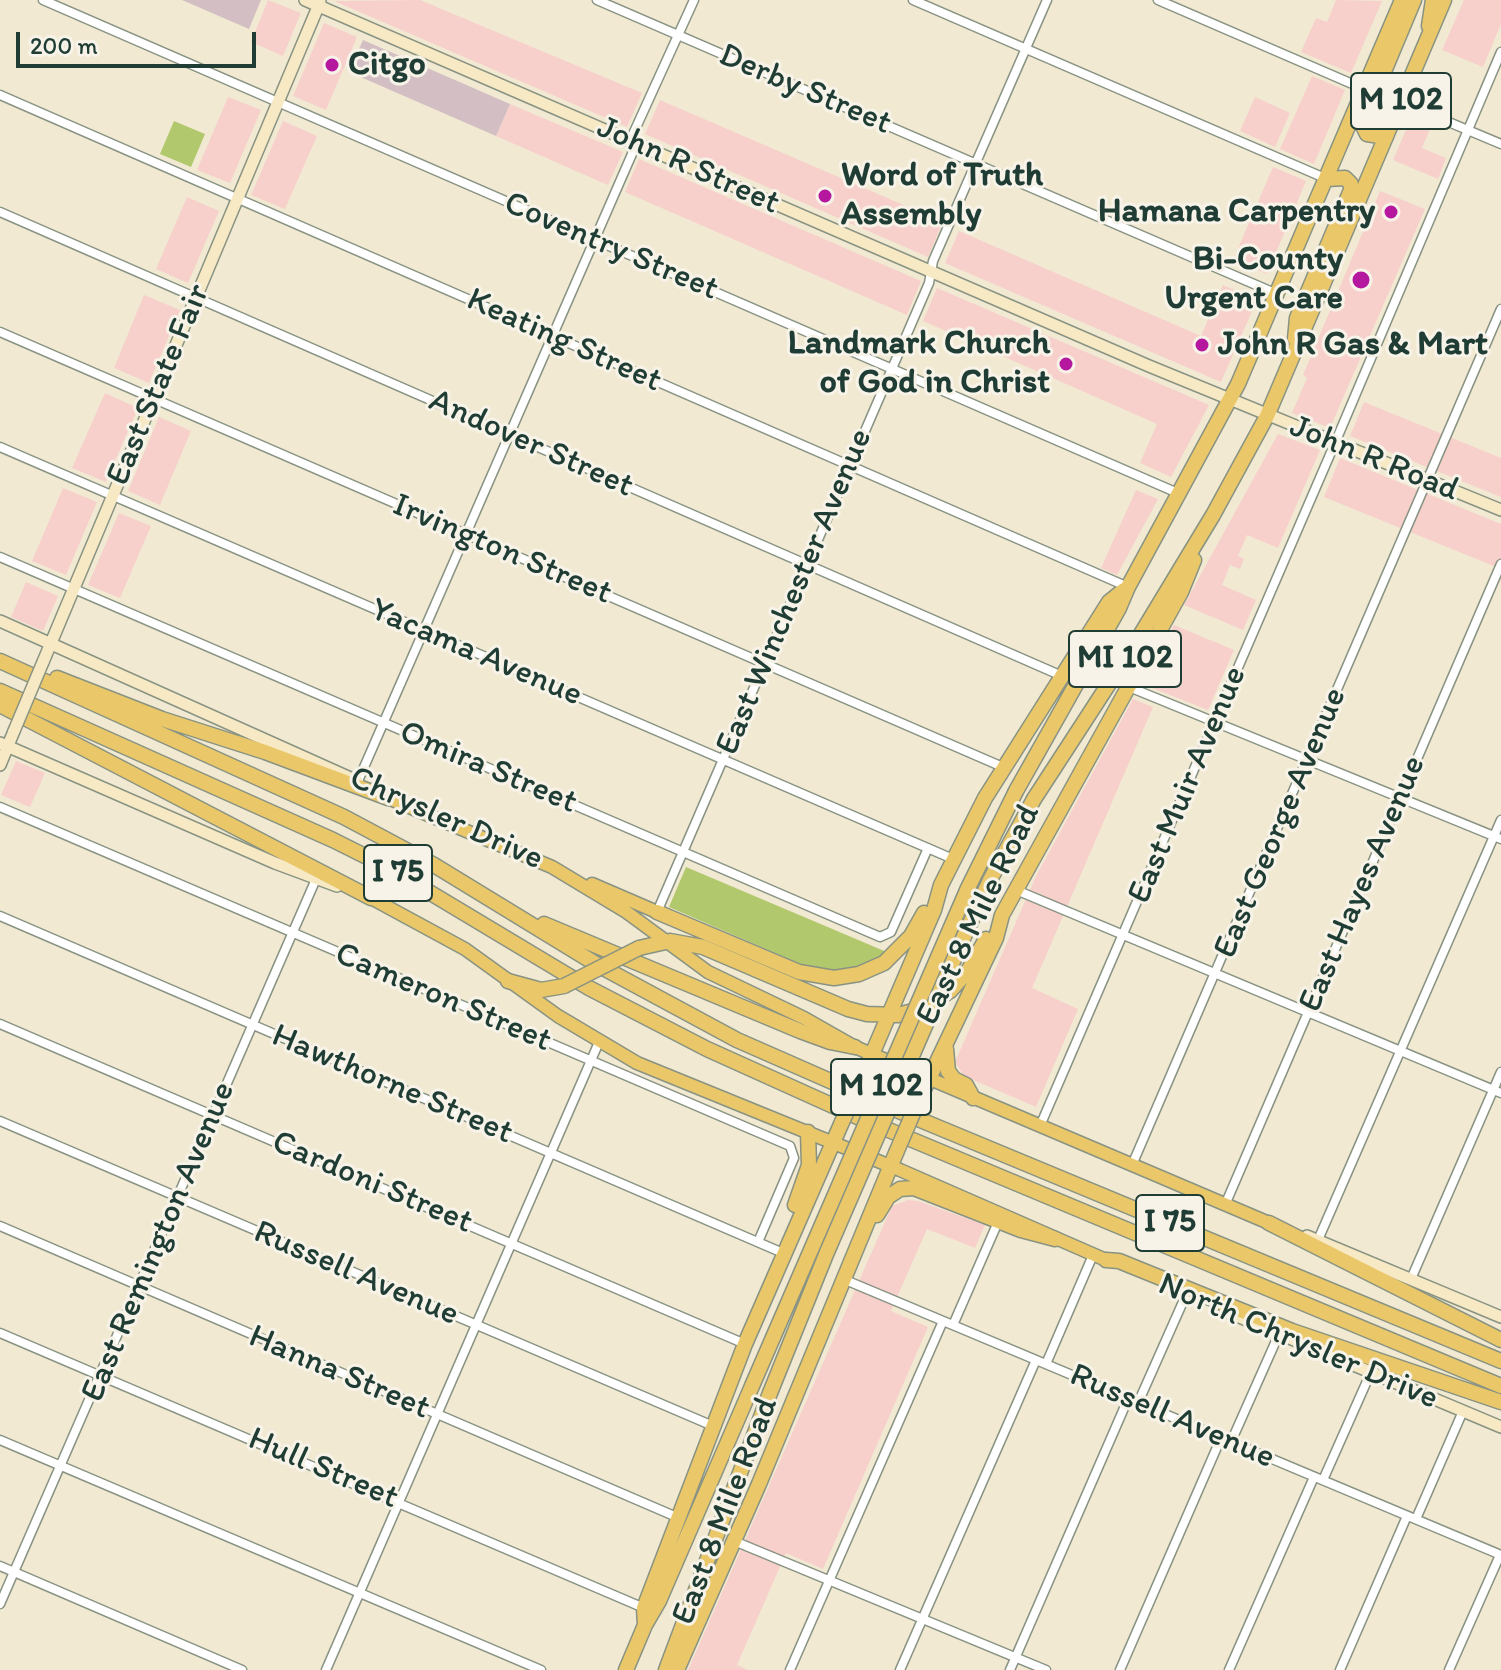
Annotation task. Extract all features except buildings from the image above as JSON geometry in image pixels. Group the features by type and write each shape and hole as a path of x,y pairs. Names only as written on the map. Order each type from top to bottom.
{"highway":[{"name":"M 102","path":"1128,587 1230,400 1402,0"},
{"path":"1386,137 1367,134 1362,124 1414,0"},
{"path":"1428,39 1433,0"},
{"name":"M 102","path":"1267,416 1444,0"},
{"path":"1293,355 1297,318 1351,190 1351,184 1345,178 1327,179"},
{"name":"East 8 Mile Road","path":"666,1670 770,1393 833,1239 991,878 1034,799 1138,639 1213,515 1267,416"},
{"path":"508,981 541,990 564,986 639,948 665,942 703,947 848,1009 867,1014 889,1015 915,1011 933,1004 968,971 1002,915 1181,592 1213,515"},
{"path":"657,912 799,972 825,977 844,977 868,971 894,955 915,930 994,782 1109,602 1128,587"},
{"name":"MI 102","path":"1016,791 1128,587"},
{"name":"I 75","path":"0,661 344,817 434,865 660,1000 780,1060 1501,1361"},
{"path":"22,671 47,674 162,719 265,752 388,798"},
{"name":"I 75","path":"0,691 375,861 454,905 589,988 707,1049 860,1118 1501,1386"},
{"path":"0,705 371,898"},
{"name":"East 8 Mile Road","path":"626,1670 659,1601 968,888 1016,791"},
{"name":"East 8 Mile Road","path":"645,1625 644,1608 745,1344 934,910 943,881"},
{"path":"514,913 758,1014 830,1042 855,1047"},
{"path":"677,1670 893,1159 996,938 1002,915"},
{"path":"946,1045 947,1069 954,1079 966,1085 973,1098"},
{"path":"783,1253 784,1237 809,1165 808,1132"},
{"path":"853,1252 888,1197 904,1188 914,1188 1055,1239"},
{"path":"1269,1223 1501,1340"},
{"path":"1099,1257 1119,1261 1292,1331 1501,1402"}],"main road":[{"name":"John R Street","path":"305,0 319,3 1248,408"},
{"name":"East State Fair","path":"0,765 4,745 14,731 319,3"},
{"name":"John R Road","path":"1248,408 1501,510"},
{"name":"Chrysler Drive","path":"0,621 302,754 388,798 552,867 625,911 715,976 804,1018 855,1047 1269,1223"},
{"path":"4,745 275,863 371,898 465,949 599,1042 637,1063 833,1142 893,1159 994,1216"},
{"path":"552,867 657,912"},
{"path":"1269,1223 1318,1240 1501,1317"},
{"name":"North Chrysler Drive","path":"1055,1239 1501,1427"}],"street":[{"name":"Coventry Street","path":"43,0 1180,494"},
{"name":"Derby Street","path":"597,0 1277,294"},
{"path":"358,781 632,154 634,131 694,0"},
{"path":"913,0 1327,179"},
{"name":"East Winchester Avenue","path":"657,912 929,283 933,261 1047,0"},
{"path":"1158,0 1364,89"},
{"name":"East Muir Avenue","path":"1040,1126 1501,52"},
{"name":"Keating Street","path":"0,95 1128,587"},
{"path":"1401,102 1501,144"},
{"name":"Andover Street","path":"0,212 1062,676"},
{"name":"East George Avenue","path":"1132,1165 1501,309"},
{"name":"Irvington Street","path":"0,332 1005,768"},
{"name":"Yacama Avenue","path":"0,447 953,859"},
{"name":"Omira Street","path":"0,557 883,937 891,932 928,848"},
{"name":"East Hayes Avenue","path":"1225,1205 1501,564"},
{"path":"1129,687 1498,837"},
{"name":"Cameron Street","path":"0,807 792,1148 794,1160 758,1242"},
{"path":"1318,1240 1498,837 1501,820"},
{"name":"East Remington Avenue","path":"0,1604 316,879"},
{"path":"1016,890 1497,1092"},
{"name":"Hawthorne Street","path":"0,916 783,1253"},
{"name":"Cardoni Street","path":"0,1024 745,1344"},
{"path":"326,1670 599,1042"},
{"path":"1411,1279 1497,1092 1501,1072"},
{"name":"Russell Avenue","path":"0,1121 713,1426"},
{"path":"953,1325 994,1216"},
{"name":"Hanna Street","path":"0,1226 679,1518"},
{"path":"1046,1364 1099,1257"},
{"name":"Russell Avenue","path":"843,1279 1500,1555"},
{"path":"1138,1403 1186,1295"},
{"path":"790,1670 943,1321"},
{"name":"Hull Street","path":"0,1333 644,1608"},
{"path":"1231,1442 1279,1334"},
{"path":"900,1670 1036,1360"},
{"path":"1229,1670 1371,1372"},
{"path":"1010,1670 1128,1399"},
{"path":"1340,1670 1463,1411"},
{"path":"1120,1670 1221,1438"},
{"path":"0,1440 541,1670"},
{"path":"734,1541 1046,1670"},
{"path":"1449,1670 1500,1555"},
{"path":"0,1566 242,1670"}],"shaded area":[{"path":"182,0 261,0 249,29"},
{"path":"268,0 301,13 283,56 251,42"},
{"path":"420,0 642,93 627,127 334,1"},
{"path":"1336,0 1382,1 1351,73 1301,52 1316,18 1327,22"},
{"path":"1464,0 1501,0 1501,24 1483,67 1442,50"},
{"path":"324,23 357,37 326,110 293,96"},
{"path":"363,40 510,104 496,136 349,72"},
{"path":"1312,76 1345,90 1314,164 1280,149"},
{"path":"228,97 261,110 230,183 197,170"},
{"path":"1255,97 1290,113 1275,147 1240,131"},
{"path":"660,100 943,222 928,257 645,134"},
{"path":"510,104 623,152 608,185 496,136"},
{"path":"1412,116 1432,124 1422,148 1446,158 1438,179 1393,160"},
{"path":"283,121 317,136 285,209 251,195"},
{"path":"639,159 921,281 907,315 625,192"},
{"path":"1273,167 1306,181 1267,274 1233,260"},
{"path":"1380,191 1425,209 1330,428 1292,413 1307,378 1303,375"},
{"path":"187,197 219,211 188,283 156,269"},
{"path":"959,231 1201,336 1223,285 1257,300 1221,382 945,263"},
{"path":"937,288 1209,405 1171,477 1140,463 1157,424 923,321"},
{"path":"144,295 180,310 149,383 114,368"},
{"path":"105,393 138,408 106,482 72,468"},
{"path":"1364,402 1501,458 1501,497 1350,436"},
{"path":"159,417 191,431 160,505 128,491"},
{"path":"1278,434 1320,450 1278,548 1247,535 1238,556 1244,559 1240,569 1230,565 1222,585 1256,600 1243,630 1184,605"},
{"path":"1340,458 1501,524 1501,569 1324,497"},
{"path":"63,488 97,502 66,575 32,561"},
{"path":"1136,490 1158,499 1117,575 1101,568"},
{"path":"119,513 151,526 120,598 88,585"},
{"path":"26,582 58,596 43,631 11,617"},
{"path":"1174,625 1234,650 1208,710 1142,684"},
{"path":"1133,699 1153,707 1032,988 1078,1009 1036,1107 964,1076 955,1062 1036,876"},
{"path":"16,761 45,773 30,807 1,795"},
{"path":"908,1200 985,1225 975,1248 927,1229 891,1311 928,1327 823,1569 786,1553 737,1665 748,1670 688,1670 892,1206"}],"green space":[{"path":"174,121 205,134 191,167 160,154"},
{"path":"686,867 889,953 852,970 830,971 805,966 669,907"}],"place":[{"name":"Citgo","path":"332,65"},
{"name":"Word of Truth Assembly","path":"825,196"},
{"name":"Hamana Carpentry","path":"1391,212"},
{"name":"Bi-County Urgent Care","path":"1361,280"},
{"name":"John R Gas & Mart","path":"1202,345"},
{"name":"Landmark Church of God in Christ","path":"1066,364"}]}
